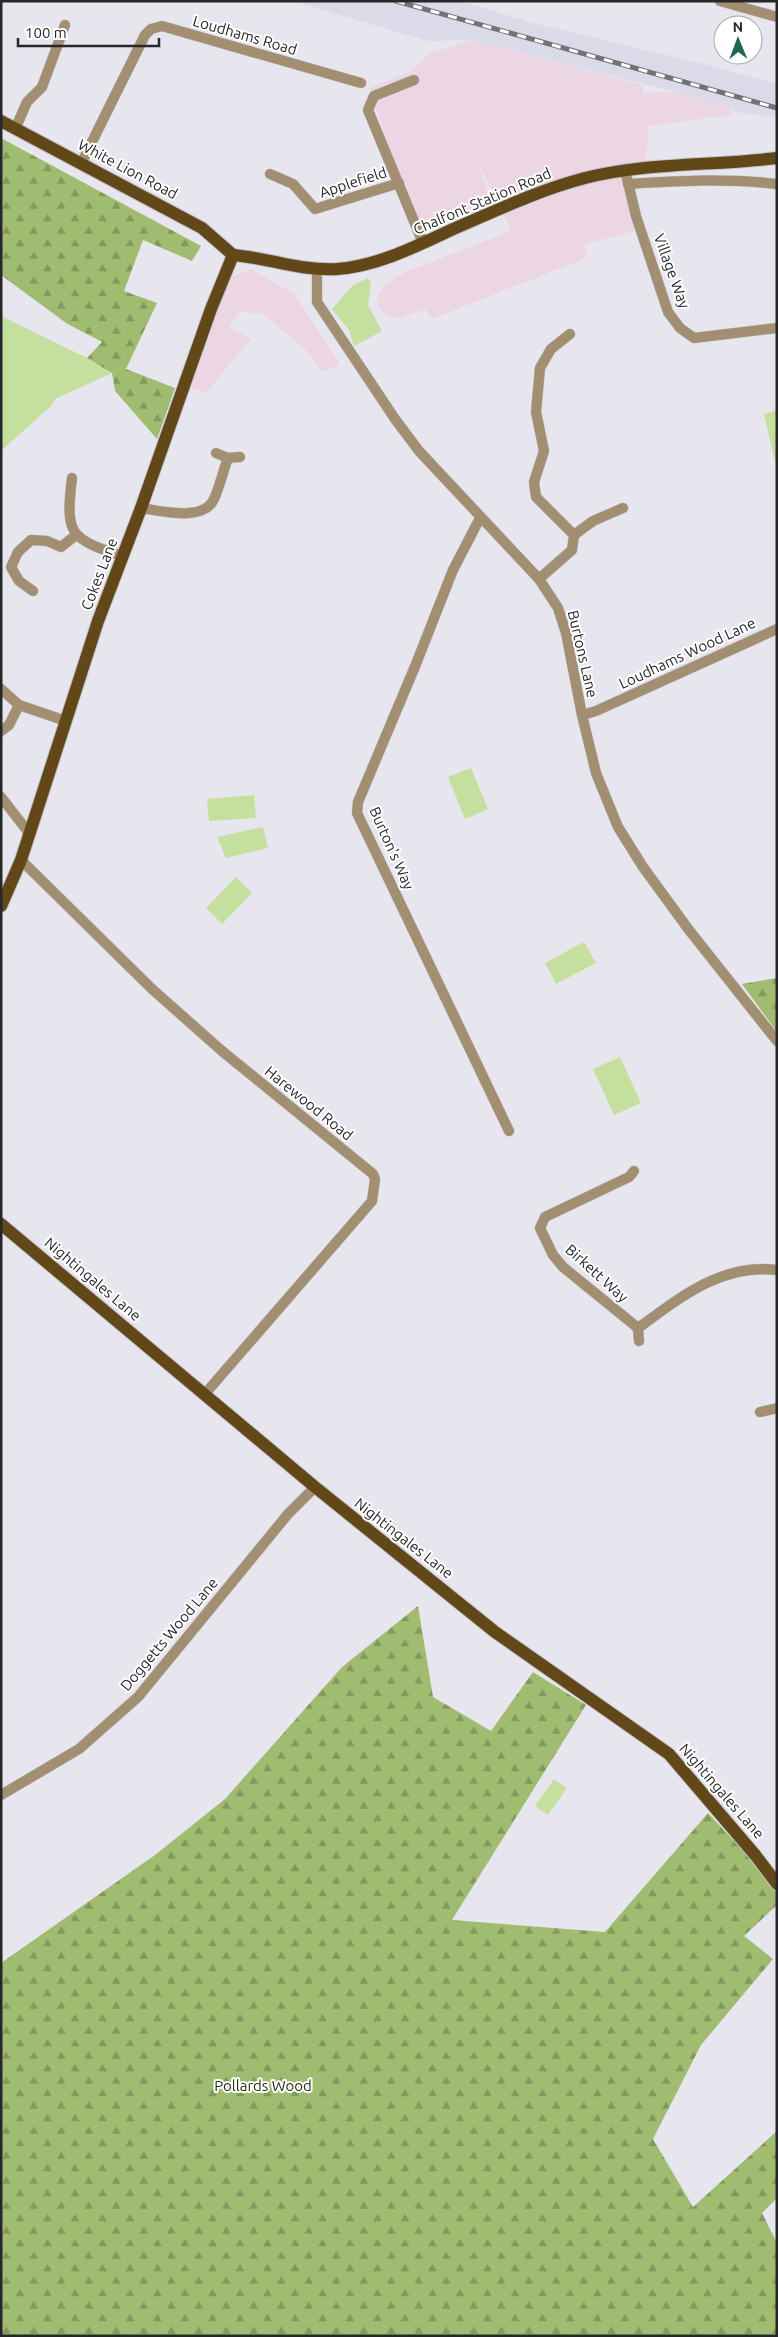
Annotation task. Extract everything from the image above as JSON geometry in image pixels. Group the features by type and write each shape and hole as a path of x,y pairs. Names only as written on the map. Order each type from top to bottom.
{"main road":[{"name":"White Lion Road","path":"1,121 82,162 202,228 233,255"},
{"name":"Chalfont Station Road","path":"233,255 254,256 298,268 317,270 367,264 423,243 492,212 558,186 625,170 777,158"},
{"name":"Cokes Lane","path":"1,906 21,860 98,621 141,508 210,309 233,255"},
{"name":"Nightingales Lane","path":"1,1224 314,1487 495,1632 669,1754 756,1856 777,1884"}],"street":[{"path":"720,1 777,17"},
{"path":"16,127 27,102 42,87 66,26"},
{"name":"Loudhams Road","path":"82,162 145,35 151,28 162,26 361,83"},
{"path":"414,80 374,96 368,110 373,131 399,183 423,243"},
{"name":"Village Way","path":"625,170 636,216 668,312 680,328 694,338 777,328"},
{"name":"Applefield","path":"270,174 293,184 315,210 399,183"},
{"path":"628,184 697,180 753,181 777,184"},
{"name":"Burtons Lane","path":"317,270 317,302 395,419 419,451 539,579 558,608 566,633 582,716 596,773 618,827 643,867 689,930 777,1041"},
{"path":"570,334 551,349 540,368 536,412 544,451 534,482 536,497 574,535"},
{"path":"216,453 228,458 240,458"},
{"path":"141,508 175,513 198,513 214,501 228,458"},
{"path":"72,478 68,507 71,527 76,535 90,546 123,556"},
{"path":"539,579 572,550 574,535 593,521 623,508"},
{"name":"Burton's Way","path":"480,518 453,570 358,802 357,812 509,1132"},
{"path":"33,591 19,581 11,567 18,552 31,540 47,541 61,547 76,535"},
{"name":"Loudhams Wood Lane","path":"582,716 777,629"},
{"path":"1,689 19,705 66,721"},
{"path":"1,731 9,725 19,705"},
{"path":"1,797 30,833"},
{"name":"Harewood Road","path":"21,860 152,989 222,1050 373,1174 372,1201 204,1395"},
{"name":"Birkett Way","path":"634,1171 628,1177 545,1217 541,1221 540,1228 553,1254 563,1267 638,1328"},
{"path":"639,1340 638,1328 694,1288 722,1275 761,1268 777,1270"},
{"path":"760,1412 777,1408"},
{"name":"Doggetts Wood Lane","path":"1,1795 79,1749 138,1697 288,1514 314,1487"}],"shaded area":[{"path":"292,1 460,1 533,23 708,65 777,84 777,117 741,113 734,111 731,106 471,40 428,41"},
{"path":"471,40 643,85 643,93 674,92 731,106 732,115 649,126 645,167 625,170 636,216 636,231 585,244 586,258 432,319 425,309 398,319 383,313 378,305 377,297 385,285 403,273 511,231 477,159 490,201 419,235 399,183 370,88 411,71 429,54"},
{"path":"251,269 294,294 340,364 322,372 309,353 263,314 240,312 229,327 251,339 206,393 191,388 229,278"}],"green space":[{"path":"1,138 201,246 192,261 143,240 124,291 157,303 126,369 175,388 157,439 115,391 112,373 87,358 102,342 66,323 1,275"},
{"path":"368,278 371,283 368,305 382,331 354,346 349,330 332,309 353,285"},
{"path":"1,316 87,358 112,373 55,399 52,405 1,451"},
{"path":"777,410 777,461 775,462 764,414"},
{"path":"471,768 488,809 465,819 448,777"},
{"path":"254,795 256,818 209,821 207,799"},
{"path":"263,827 268,848 226,858 217,837"},
{"path":"236,877 252,893 222,924 206,908"},
{"path":"584,942 596,963 556,984 545,963"},
{"path":"777,978 777,1032 742,984"},
{"path":"620,1057 641,1103 614,1115 593,1069"},
{"name":"Pollards Wood","path":"418,1606 433,1697 491,1731 533,1672 586,1705 452,1920 605,1932 708,1813 777,1887 777,1905 744,1936 773,1959 701,2045 653,2139 693,2207 777,2131 777,2198 762,2213 777,2243 777,2336 1,2336 1,1963 155,1855 225,1799 342,1667"},
{"path":"554,1779 567,1788 548,1815 535,1806"}],"railway":[{"path":"396,1 777,108"}]}
